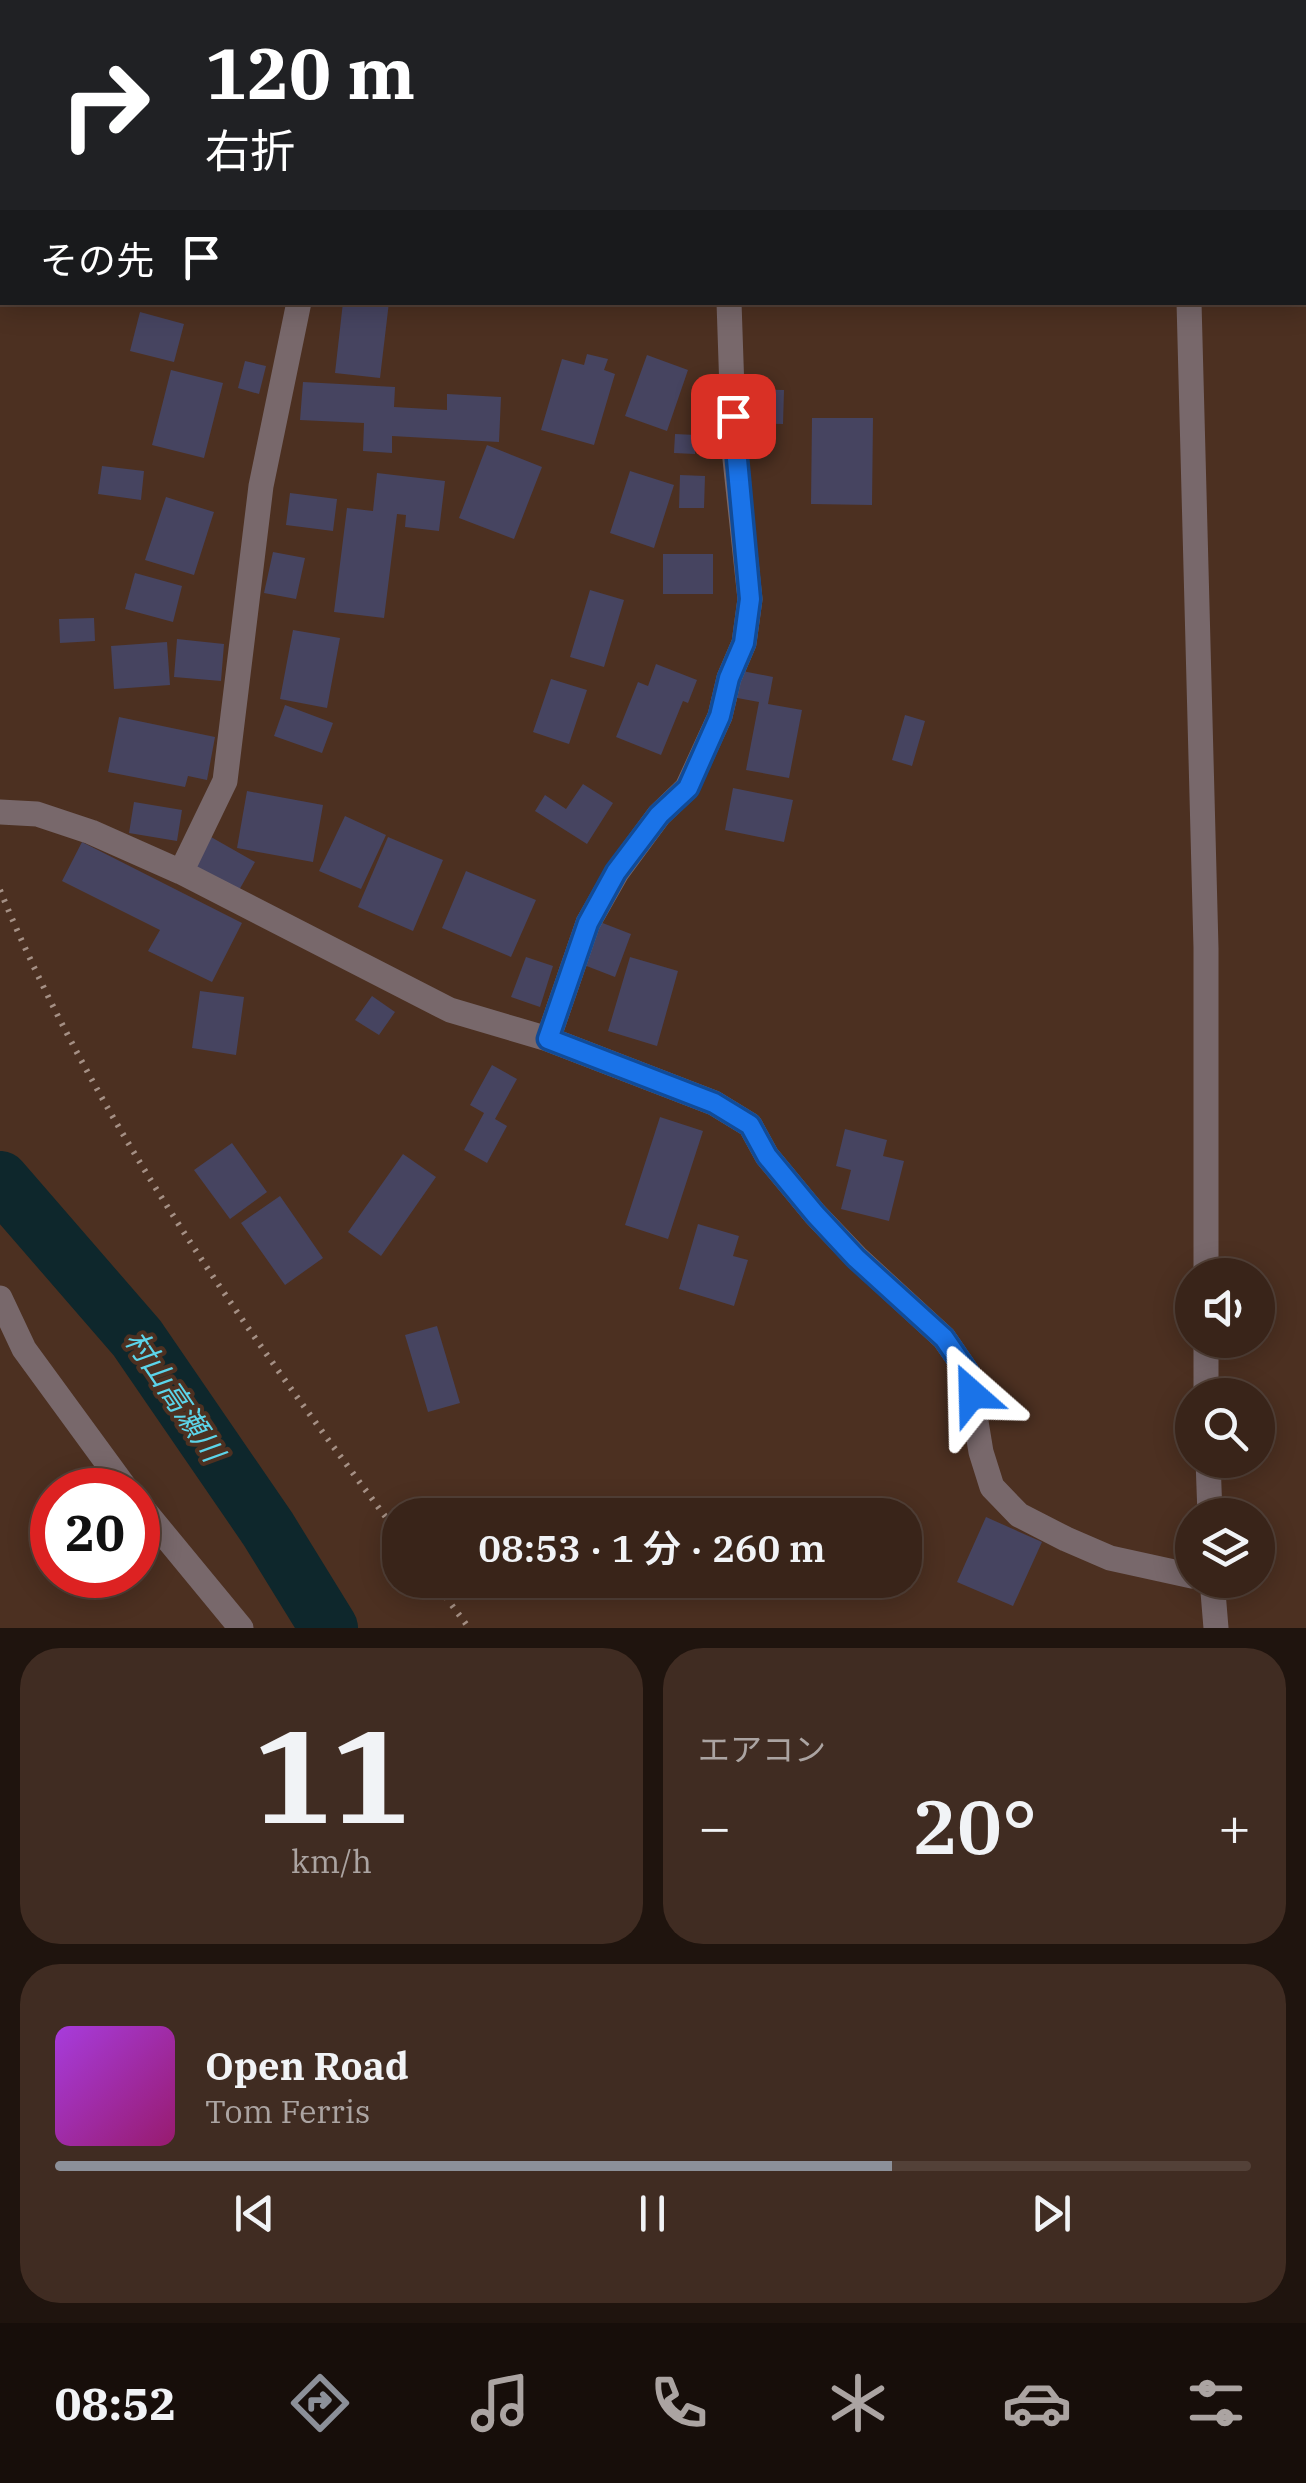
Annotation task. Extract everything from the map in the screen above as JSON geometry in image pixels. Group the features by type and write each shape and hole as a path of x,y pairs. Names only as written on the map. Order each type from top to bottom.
{"street":[{"path":"181,872 225,781 261,486 298,305"},
{"path":"548,1039 588,923 616,872 659,815 688,788 720,716 729,678 744,643 750,599 734,450 729,305"},
{"path":"1190,305 1206,928 1206,1258"},
{"path":"0,812 37,814 91,832 181,872 450,1010 548,1039 714,1103 750,1125 767,1156 815,1214 856,1258 907,1301 968,1373 980,1452 992,1487 1019,1514 1110,1558 1175,1572"},
{"path":"0,1298 24,1349 111,1468"},
{"path":"160,1530 241,1628"}],"path":[{"path":"0,890 20,939 114,1123 302,1406 382,1512"},
{"path":"446,1598 469,1628"}],"building":[{"path":"343,305 389,305 380,378 335,373"},
{"path":"140,312 184,324 174,362 130,351"},
{"path":"587,354 608,359 604,370 615,374 594,445 541,430 562,359 584,365"},
{"path":"647,355 688,370 667,431 625,416"},
{"path":"245,361 266,366 259,394 238,388"},
{"path":"171,370 223,383 204,458 152,445"},
{"path":"303,382 395,387 394,407 447,410 447,394 501,397 499,442 392,436 392,453 363,451 364,423 300,420"},
{"path":"743,389 784,390 783,424 742,423"},
{"path":"812,418 873,418 872,505 811,504"},
{"path":"675,434 696,435 695,454 674,453"},
{"path":"487,445 542,467 514,539 459,518"},
{"path":"102,466 144,471 141,500 98,494"},
{"path":"630,471 674,485 654,548 610,533"},
{"path":"377,473 445,481 439,531 405,527 406,515 397,514 384,618 334,612 347,508 373,511"},
{"path":"680,475 705,476 704,508 679,508"},
{"path":"290,493 337,499 333,531 286,525"},
{"path":"166,497 214,512 194,575 145,560"},
{"path":"273,552 305,558 296,599 264,593"},
{"path":"663,554 713,554 713,594 663,594"},
{"path":"135,573 182,586 173,622 125,609"},
{"path":"590,590 624,600 604,667 570,657"},
{"path":"94,618 95,641 60,643 59,619"},
{"path":"293,630 340,638 327,708 280,699"},
{"path":"177,639 224,644 221,681 174,677"},
{"path":"167,642 170,685 114,689 111,646"},
{"path":"656,664 697,680 688,703 683,701 661,755 616,737 638,682 648,686"},
{"path":"737,670 773,677 768,704 802,710 789,778 746,770 759,702 732,697"},
{"path":"551,679 587,690 569,744 533,732"},
{"path":"285,705 333,723 322,753 274,736"},
{"path":"905,715 925,721 912,766 892,760"},
{"path":"119,717 215,737 207,780 188,776 185,787 108,772"},
{"path":"583,784 613,803 587,844 535,811 545,795 566,809"},
{"path":"733,788 793,800 784,842 725,830"},
{"path":"247,791 323,805 313,862 237,848"},
{"path":"134,802 182,810 177,841 129,833"},
{"path":"345,816 386,835 361,889 319,871"},
{"path":"211,837 255,862 238,892 194,868"},
{"path":"388,837 443,860 413,931 358,907"},
{"path":"82,842 242,923 212,982 148,951 160,930 62,881"},
{"path":"466,871 536,900 511,957 442,928"},
{"path":"600,922 631,934 615,977 584,965"},
{"path":"526,957 553,966 540,1007 511,997"},
{"path":"630,957 678,971 657,1046 608,1031"},
{"path":"200,991 244,997 236,1055 192,1048"},
{"path":"372,996 395,1012 379,1035 355,1020"},
{"path":"492,1065 517,1079 495,1119 507,1126 487,1163 464,1150 484,1113 470,1105"},
{"path":"660,1117 703,1131 668,1239 625,1225"},
{"path":"845,1129 887,1140 883,1156 904,1161 889,1221 841,1209 851,1170 836,1166"},
{"path":"232,1143 267,1192 230,1219 194,1170"},
{"path":"403,1154 436,1177 381,1256 348,1232"},
{"path":"280,1196 323,1258 285,1285 241,1223"},
{"path":"698,1224 739,1236 733,1256 748,1260 734,1306 679,1289"},
{"path":"437,1326 460,1403 428,1412 405,1335"},
{"path":"986,1517 1042,1542 1013,1606 957,1582"}],"waterway":[{"name":"村山高瀬川","path":"0,1180 137,1338 268,1529 329,1628"}],"route":[{"path":"733,416 750,599 744,643 729,678 720,716 688,788 659,815 616,872 588,923 548,1039 714,1103 750,1125 767,1156 815,1214 856,1258 944,1338 968,1373 972,1394"}]}
